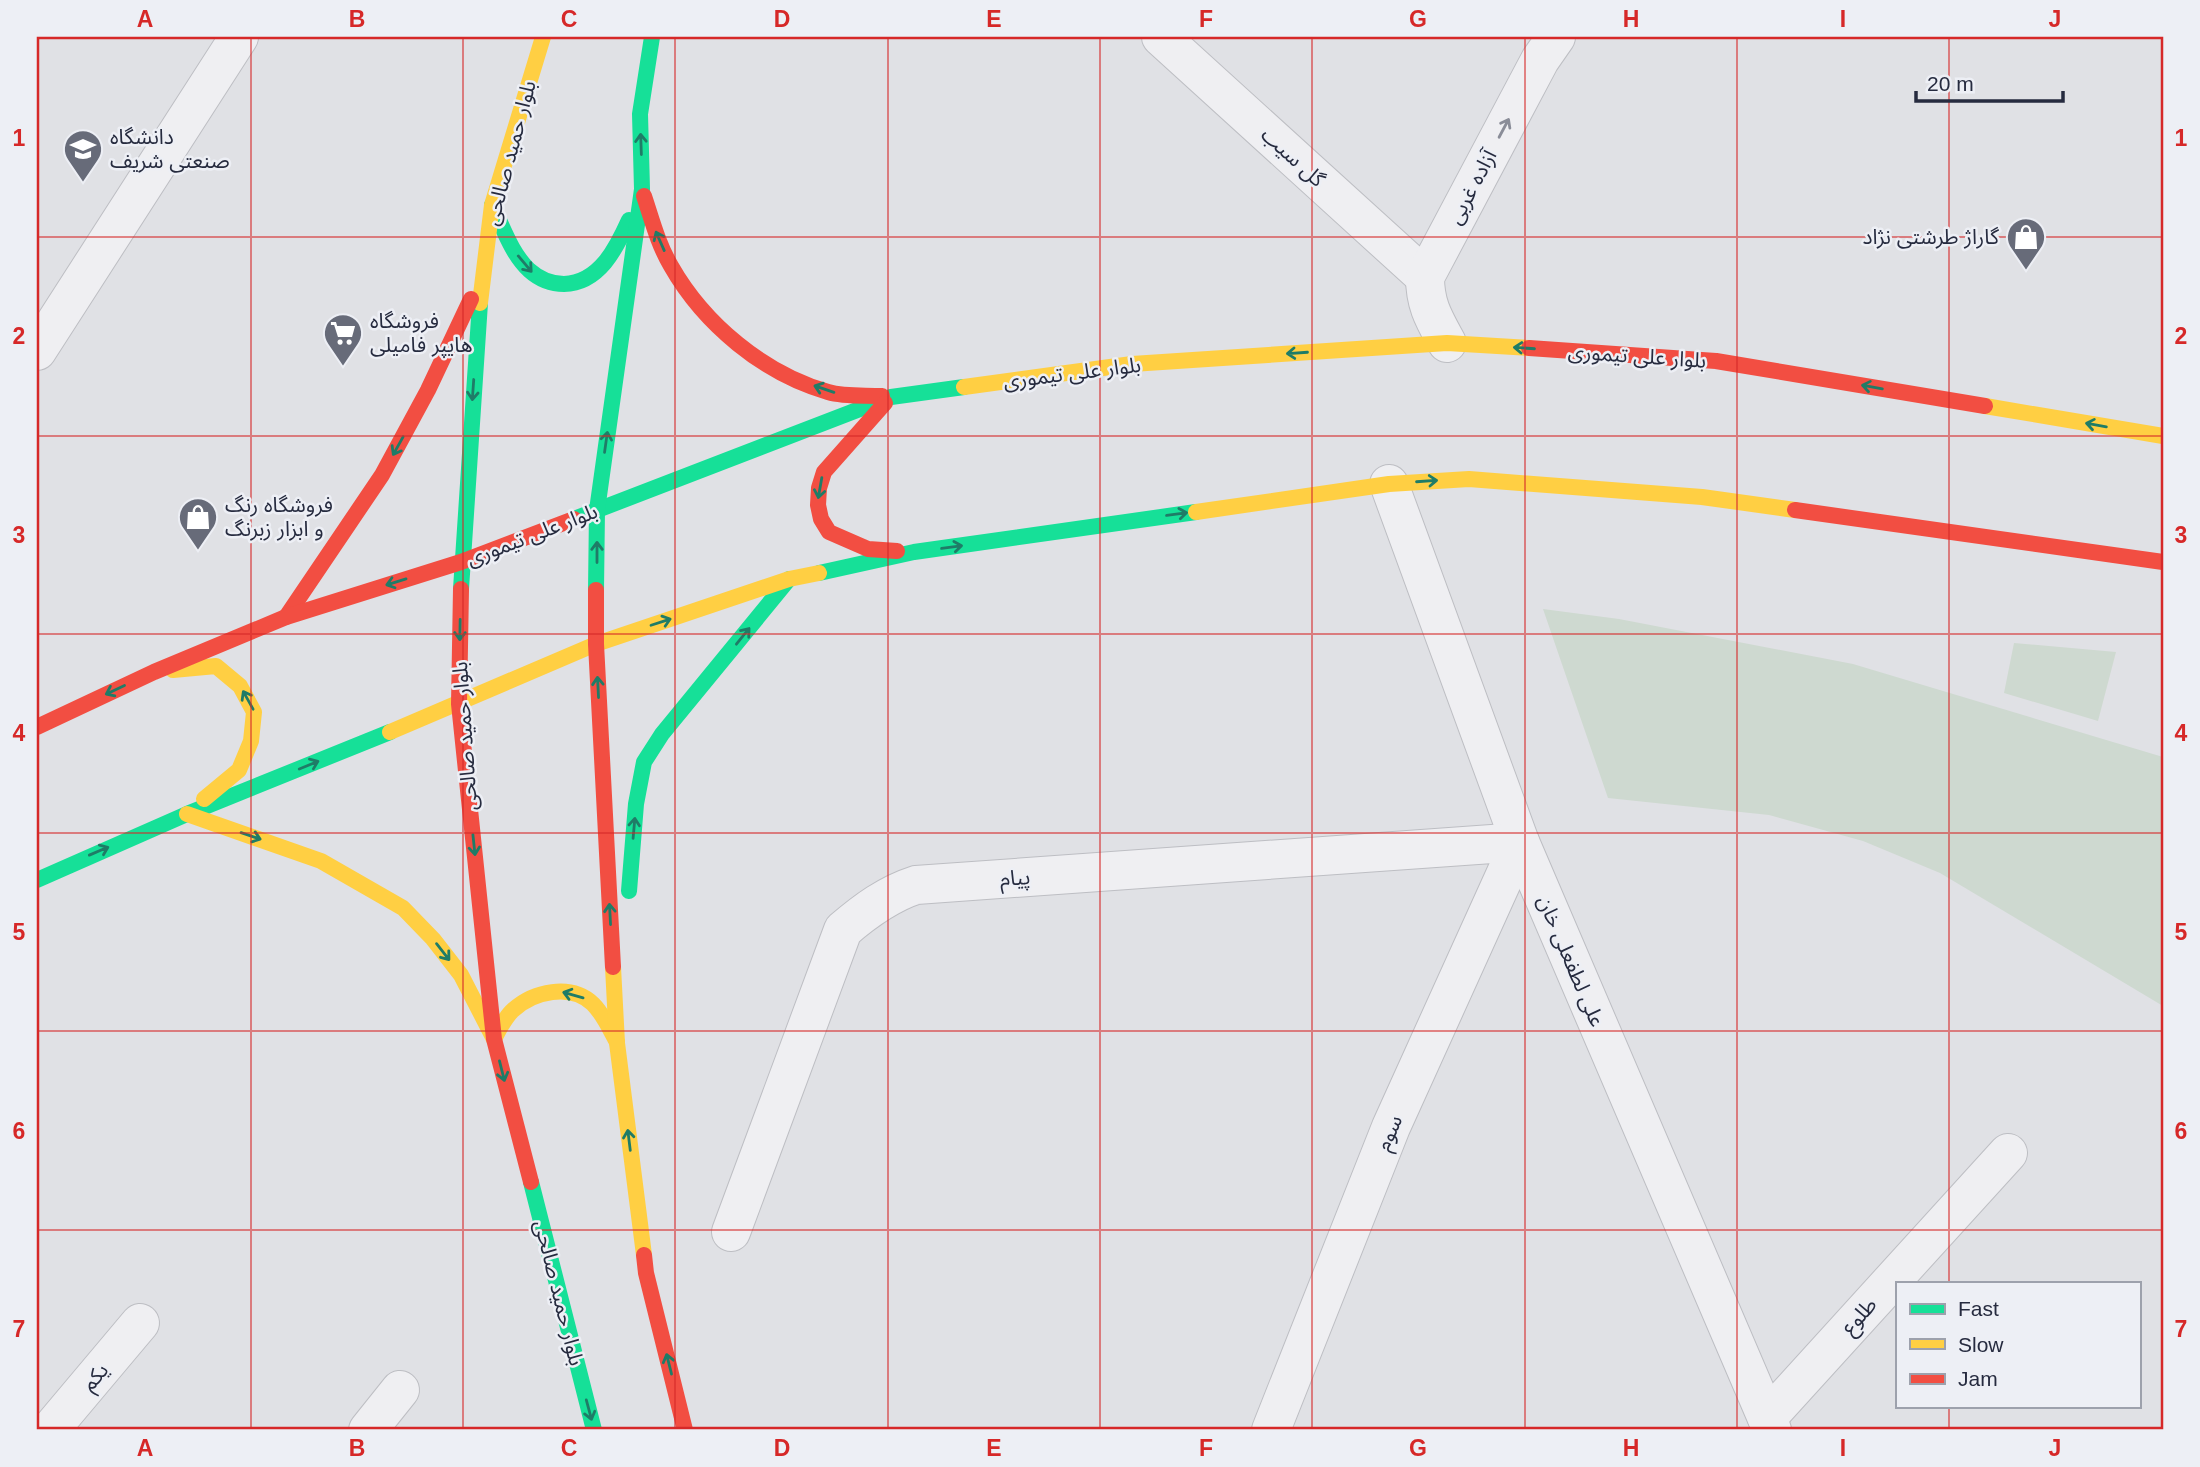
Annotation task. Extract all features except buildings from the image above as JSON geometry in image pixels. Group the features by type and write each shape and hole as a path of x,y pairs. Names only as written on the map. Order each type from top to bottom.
{"main road":[{"name":"بلوار حمید صالحی","path":"543,37 492,205 482,275 461,562 459,704 494,1039 594,1430"},
{"path":"652,37 640,114 642,189 597,510 596,644 617,1043 646,1273 685,1430"},
{"path":"492,205 513,248 529,271 548,283 569,285 590,278 603,265 620,242 642,189"},
{"path":"642,189 659,244 689,294 729,336 776,369 829,392 891,397"},
{"path":"286,617 382,475 428,390 482,275"},
{"name":"بلوار علی تیموری","path":"37,727 154,672 286,617 461,562 891,397 1132,364 1447,343 1716,361 2163,436"},
{"path":"891,397 824,472 818,505 821,519 829,532 868,549 914,552"},
{"path":"37,880 187,814 459,704 596,644 789,579 914,552 1389,484 1469,479 1702,497 2163,562"},
{"path":"617,1043 636,804 644,762 662,734 789,579"},
{"path":"154,672 216,666 240,686 254,712 251,741 239,770 187,814"},
{"path":"187,814 321,861 402,908 433,939 461,975 494,1039 512,1011 536,998 560,991 580,995 591,1002 617,1043"}],"street":[{"path":"37,351 239,37"},
{"name":"گل سیب","path":"1161,37 1425,277"},
{"name":"آزاده غربی","path":"1425,277 1540,60 1556,37"},
{"path":"1425,277 1425,296 1430,312 1447,343"},
{"name":"علی لطفعلی خان","path":"1389,484 1520,842 1770,1424"},
{"name":"پیام","path":"731,1232 843,930 861,914 897,891 916,885 1520,842"},
{"name":"سوم","path":"1271,1430 1391,1128 1520,842"},
{"name":"طلوع","path":"1770,1424 2008,1153"},
{"name":"یکم","path":"50,1430 140,1323"},
{"path":"368,1430 400,1390"}],"shaded area":[{"path":"1543,609 1619,619 1853,664 2163,757 2163,1006 1940,873 1863,841 1769,815 1608,798"},
{"path":"2014,643 2116,652 2098,721 2004,693"}],"traffic: fast":[{"path":"596,590 597,510 642,189 640,114 652,37"},
{"path":"492,205 512,248 523,263 541,278 559,284 576,282 597,271 612,253 629,220"},
{"path":"461,589 480,303"},
{"path":"574,519 891,397 964,387"},
{"path":"819,573 914,552 1196,512"},
{"path":"629,891 636,804 644,762 662,734 789,579"},
{"path":"37,880 187,814 390,732"},
{"path":"531,1182 594,1430"}],"traffic: slow":[{"path":"480,303 492,205 543,37"},
{"path":"964,387 1132,364 1447,343 1529,348"},
{"path":"1985,406 2163,436"},
{"path":"1196,512 1389,484 1469,479 1702,497 1795,510"},
{"path":"390,732 596,644 789,579 819,573"},
{"path":"173,670 216,666 240,686 254,712 251,741 239,770 204,799"},
{"path":"187,814 321,861 403,908 433,939 461,975 494,1039 507,1017 521,1004 541,994 563,992 574,993 593,1004 617,1042"},
{"path":"613,967 617,1043 644,1255"}],"traffic: jam":[{"path":"644,196 659,241 671,266 700,308 738,344 759,360 804,384 834,394 882,396"},
{"path":"286,617 382,475 428,390 471,299"},
{"path":"1529,348 1716,361 1985,406"},
{"path":"885,403 824,472 818,505 821,519 829,532 868,549 897,551"},
{"path":"1795,510 2163,562"},
{"path":"37,727 154,672 286,617 461,562 574,519"},
{"path":"461,589 459,704 494,1039 531,1182"},
{"path":"596,590 596,644 613,967"},
{"path":"644,1255 646,1273 685,1430"}],"place":[{"name":"دانشگاه صنعتی شریف","path":"83,183"},
{"name":"گاراژ طرشتی نژاد","path":"2026,271"},
{"name":"فروشگاه هایپر فامیلی","path":"343,367"},
{"name":"فروشگاه رنگ و ابزار زبرنگ","path":"198,551"}]}
